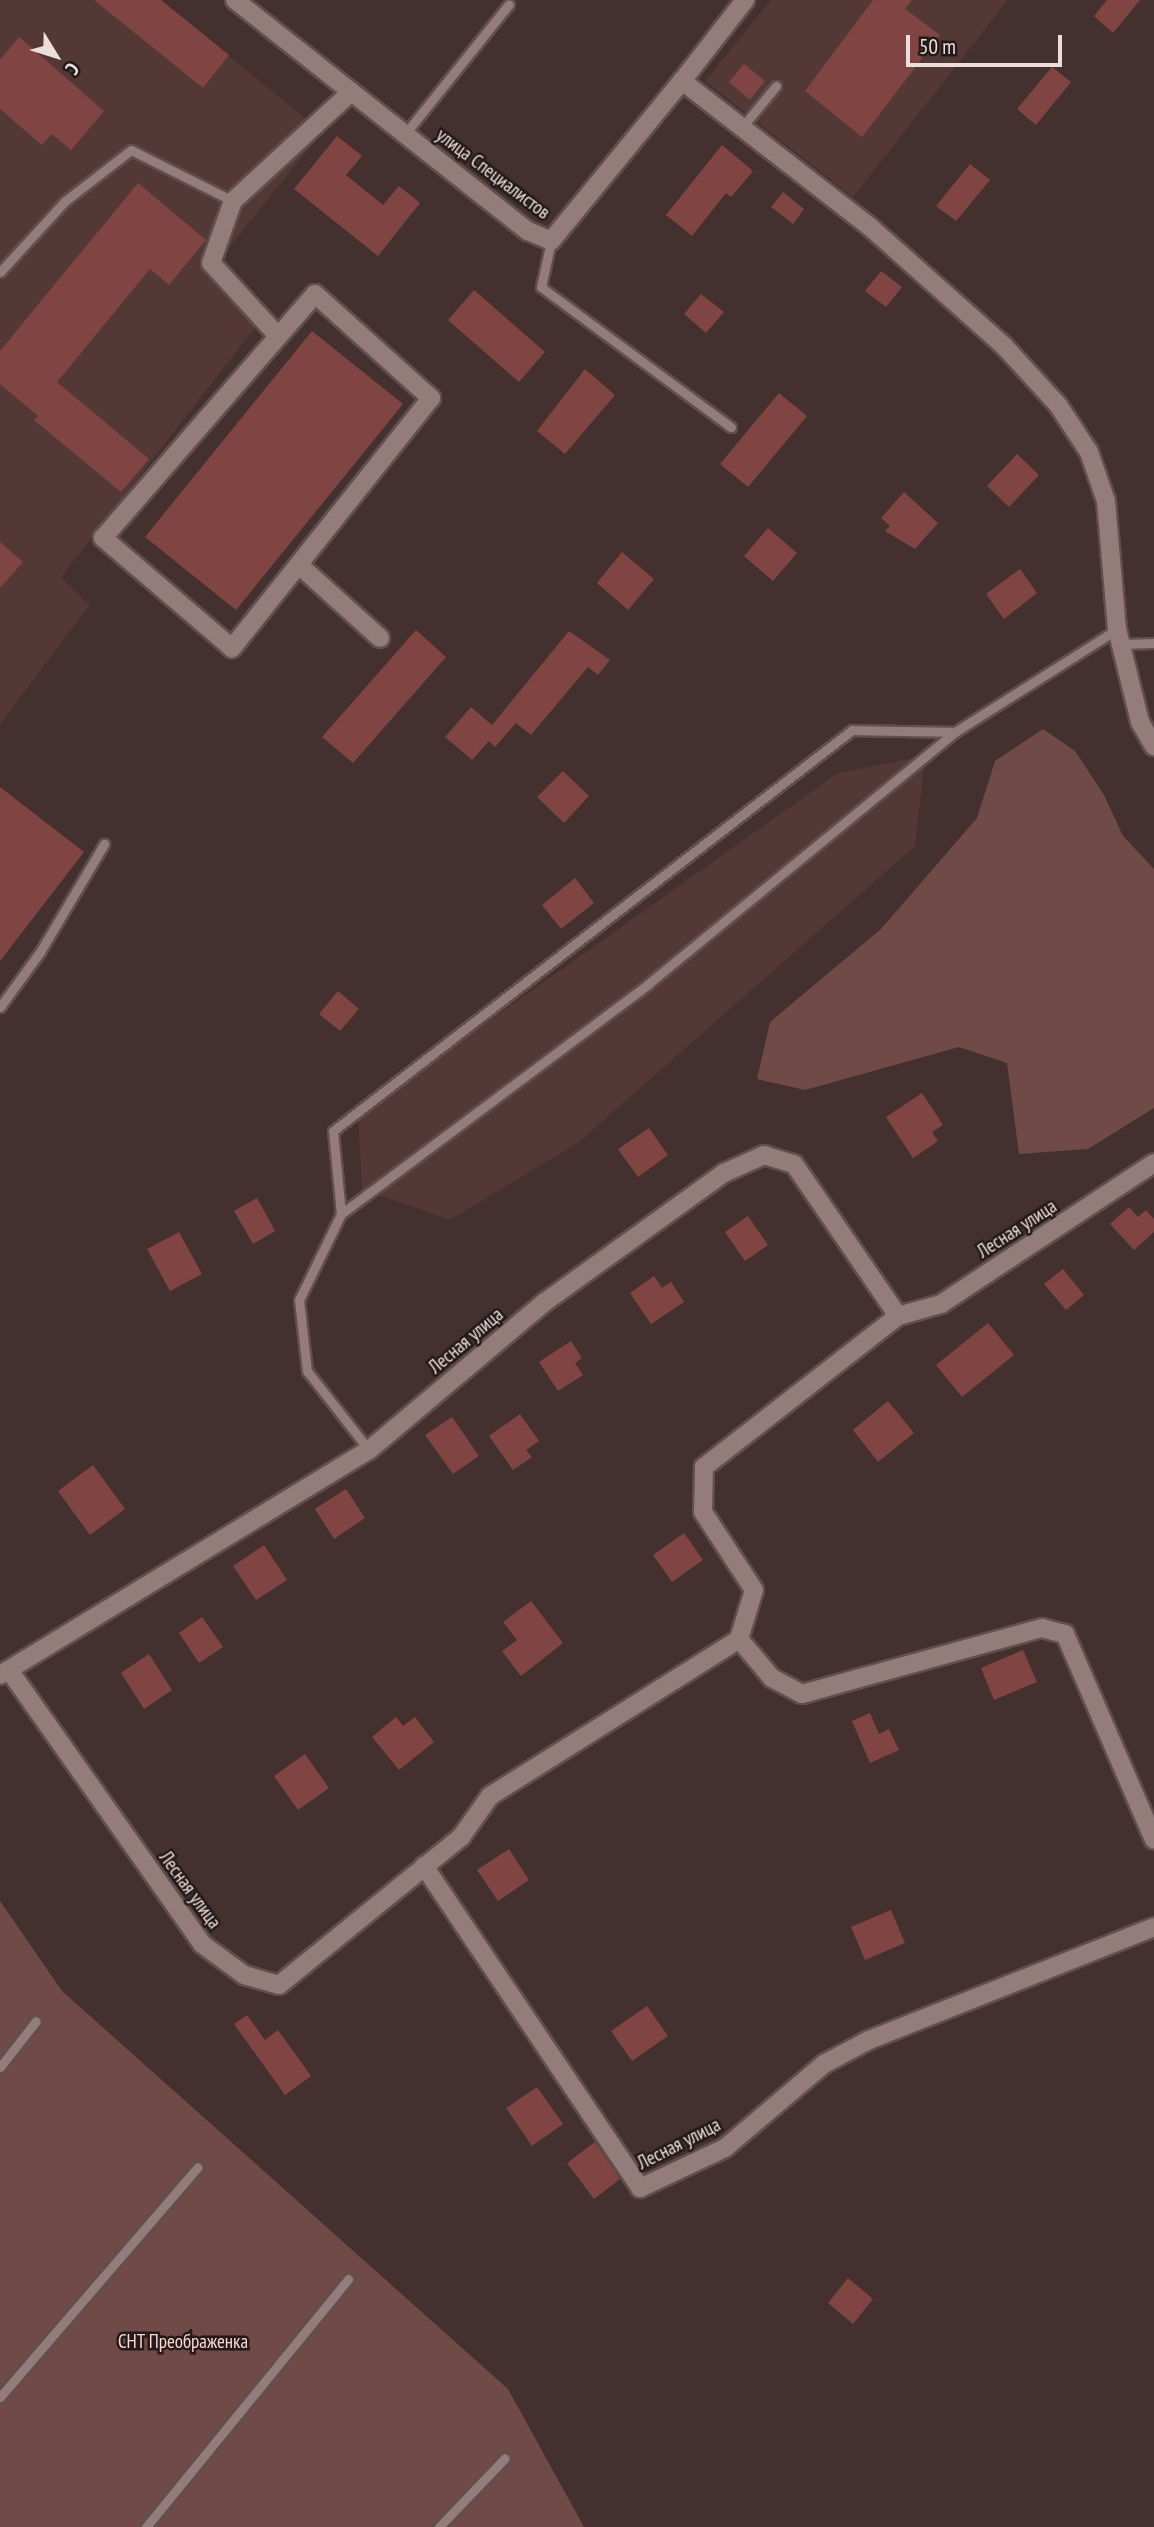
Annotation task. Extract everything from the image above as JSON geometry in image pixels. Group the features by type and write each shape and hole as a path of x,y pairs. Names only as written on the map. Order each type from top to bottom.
{"street":[{"name":"улица Специалистов","path":"235,0 527,231 551,241 745,0"},
{"path":"681,81 743,126 880,236 1004,346 1058,405 1089,452 1106,501 1119,637 1140,722 1154,746"},
{"path":"278,336 211,264 233,201 351,92"},
{"path":"314,294 431,398 232,648 103,538 278,336 314,294"},
{"path":"299,565 380,638"},
{"name":"Лесная улица","path":"898,1316 794,1164 764,1155 724,1173 545,1302 369,1450 5,1672 202,1944 244,1976 279,1985 461,1837 490,1796 739,1639 754,1590 703,1512 704,1467 898,1316 941,1304 1154,1163"},
{"path":"739,1639 772,1678 802,1694 1042,1628 1065,1634 1154,1840"},
{"name":"Лесная улица","path":"424,1866 640,2188 725,2148 824,2064 869,2040 1154,1927"}],"lane":[{"path":"405,134 509,4"},
{"path":"743,126 776,86"},
{"path":"0,272 65,201 131,150 233,201"},
{"path":"551,241 541,287 731,427"},
{"path":"369,1450 307,1371 299,1300 341,1214 648,984 955,732 1119,637 1154,643"},
{"path":"341,1214 334,1131 852,730 955,732"},
{"path":"0,1007 40,952 104,844"},
{"path":"0,2067 36,2021"},
{"path":"0,2397 198,2167"},
{"path":"146,2527 348,2279"},
{"path":"439,2527 505,2458"}],"shaded area":[{"path":"0,0 160,0 322,132 206,276 261,320 61,577 90,605 0,724"},
{"path":"771,0 1008,0 853,197 705,81"},
{"path":"925,756 915,846 579,1142 450,1220 362,1189 358,1114 838,773"}],"green space":[{"path":"1043,729 1075,751 1104,795 1123,836 1154,869 1154,1108 1088,1149 1019,1154 1007,1063 959,1047 805,1090 757,1079 770,1022 881,929 977,818 995,761"},
{"name":"СНТ Преображенка","path":"0,1901 62,1991 508,2389 584,2527 0,2527"}],"building":[{"path":"94,0 161,0 229,55 203,88"},
{"path":"873,0 912,0 905,9 940,35 862,137 805,91"},
{"path":"1107,0 1140,0 1113,33 1094,16"},
{"path":"19,37 104,111 71,150 52,134 42,145 0,109 0,60"},
{"path":"744,64 765,81 750,100 729,82"},
{"path":"1052,67 1071,82 1036,125 1017,109"},
{"path":"337,136 362,156 346,175 383,205 399,186 420,203 378,256 294,189"},
{"path":"722,145 753,171 731,197 726,193 692,236 666,215"},
{"path":"970,164 990,180 956,221 936,206"},
{"path":"138,183 206,240 169,285 150,269 57,382 149,459 121,492 34,420 38,416 0,384 0,351"},
{"path":"783,192 804,209 793,224 771,207"},
{"path":"881,271 902,287 886,307 865,291"},
{"path":"474,290 545,352 519,382 448,320"},
{"path":"701,294 724,312 706,333 684,314"},
{"path":"312,331 403,404 236,610 145,537"},
{"path":"585,369 615,395 565,454 537,431"},
{"path":"779,393 807,416 748,487 720,464"},
{"path":"1017,454 1039,475 1009,507 987,486"},
{"path":"904,492 938,523 915,549 885,531 890,526 881,518"},
{"path":"768,528 797,553 773,581 744,556"},
{"path":"0,542 23,562 0,588"},
{"path":"622,552 654,579 628,610 597,583"},
{"path":"1020,569 1037,593 1004,619 986,594"},
{"path":"416,630 446,657 353,763 322,737"},
{"path":"569,631 610,660 598,675 588,667 531,735 516,723 495,747 489,741 472,760 445,737 471,707 492,725"},
{"path":"563,771 589,796 564,823 537,797"},
{"path":"0,787 84,852 0,961"},
{"path":"575,878 594,903 561,929 542,905"},
{"path":"338,991 359,1009 340,1031 319,1014"},
{"path":"922,1093 943,1125 932,1132 938,1141 913,1158 886,1117"},
{"path":"649,1128 668,1155 638,1177 618,1149"},
{"path":"257,1198 275,1231 253,1244 234,1211"},
{"path":"1129,1207 1138,1217 1146,1210 1154,1219 1154,1232 1134,1250 1110,1224"},
{"path":"748,1216 768,1245 745,1261 725,1232"},
{"path":"179,1232 202,1274 170,1291 147,1249"},
{"path":"1063,1269 1084,1295 1066,1310 1044,1284"},
{"path":"654,1276 662,1288 671,1282 684,1302 651,1324 630,1293"},
{"path":"988,1323 1014,1355 962,1397 936,1365"},
{"path":"571,1341 582,1358 575,1363 583,1375 558,1391 539,1362"},
{"path":"888,1401 914,1433 878,1462 853,1430"},
{"path":"520,1414 539,1441 526,1450 532,1457 513,1470 489,1436"},
{"path":"452,1417 479,1456 453,1474 425,1435"},
{"path":"93,1465 125,1509 90,1535 58,1491"},
{"path":"346,1489 365,1518 334,1539 315,1509"},
{"path":"684,1533 703,1560 672,1582 653,1555"},
{"path":"264,1545 287,1580 256,1600 233,1566"},
{"path":"531,1601 563,1643 521,1676 502,1651 517,1640 503,1622"},
{"path":"202,1617 223,1647 199,1663 179,1633"},
{"path":"1023,1650 1037,1682 994,1700 981,1668"},
{"path":"149,1654 172,1690 144,1709 121,1673"},
{"path":"870,1713 879,1734 889,1729 899,1750 870,1763 852,1721"},
{"path":"396,1717 403,1726 415,1717 434,1742 399,1770 372,1737"},
{"path":"305,1754 329,1788 298,1810 274,1776"},
{"path":"509,1849 529,1880 498,1901 477,1870"},
{"path":"891,1910 905,1943 865,1960 851,1927"},
{"path":"647,2006 668,2036 632,2061 611,2031"},
{"path":"247,2015 265,2040 278,2030 311,2076 285,2095 234,2024"},
{"path":"537,2087 563,2124 532,2146 506,2108"},
{"path":"595,2142 620,2179 594,2199 567,2163"},
{"path":"848,2278 873,2299 853,2324 828,2303"}]}
